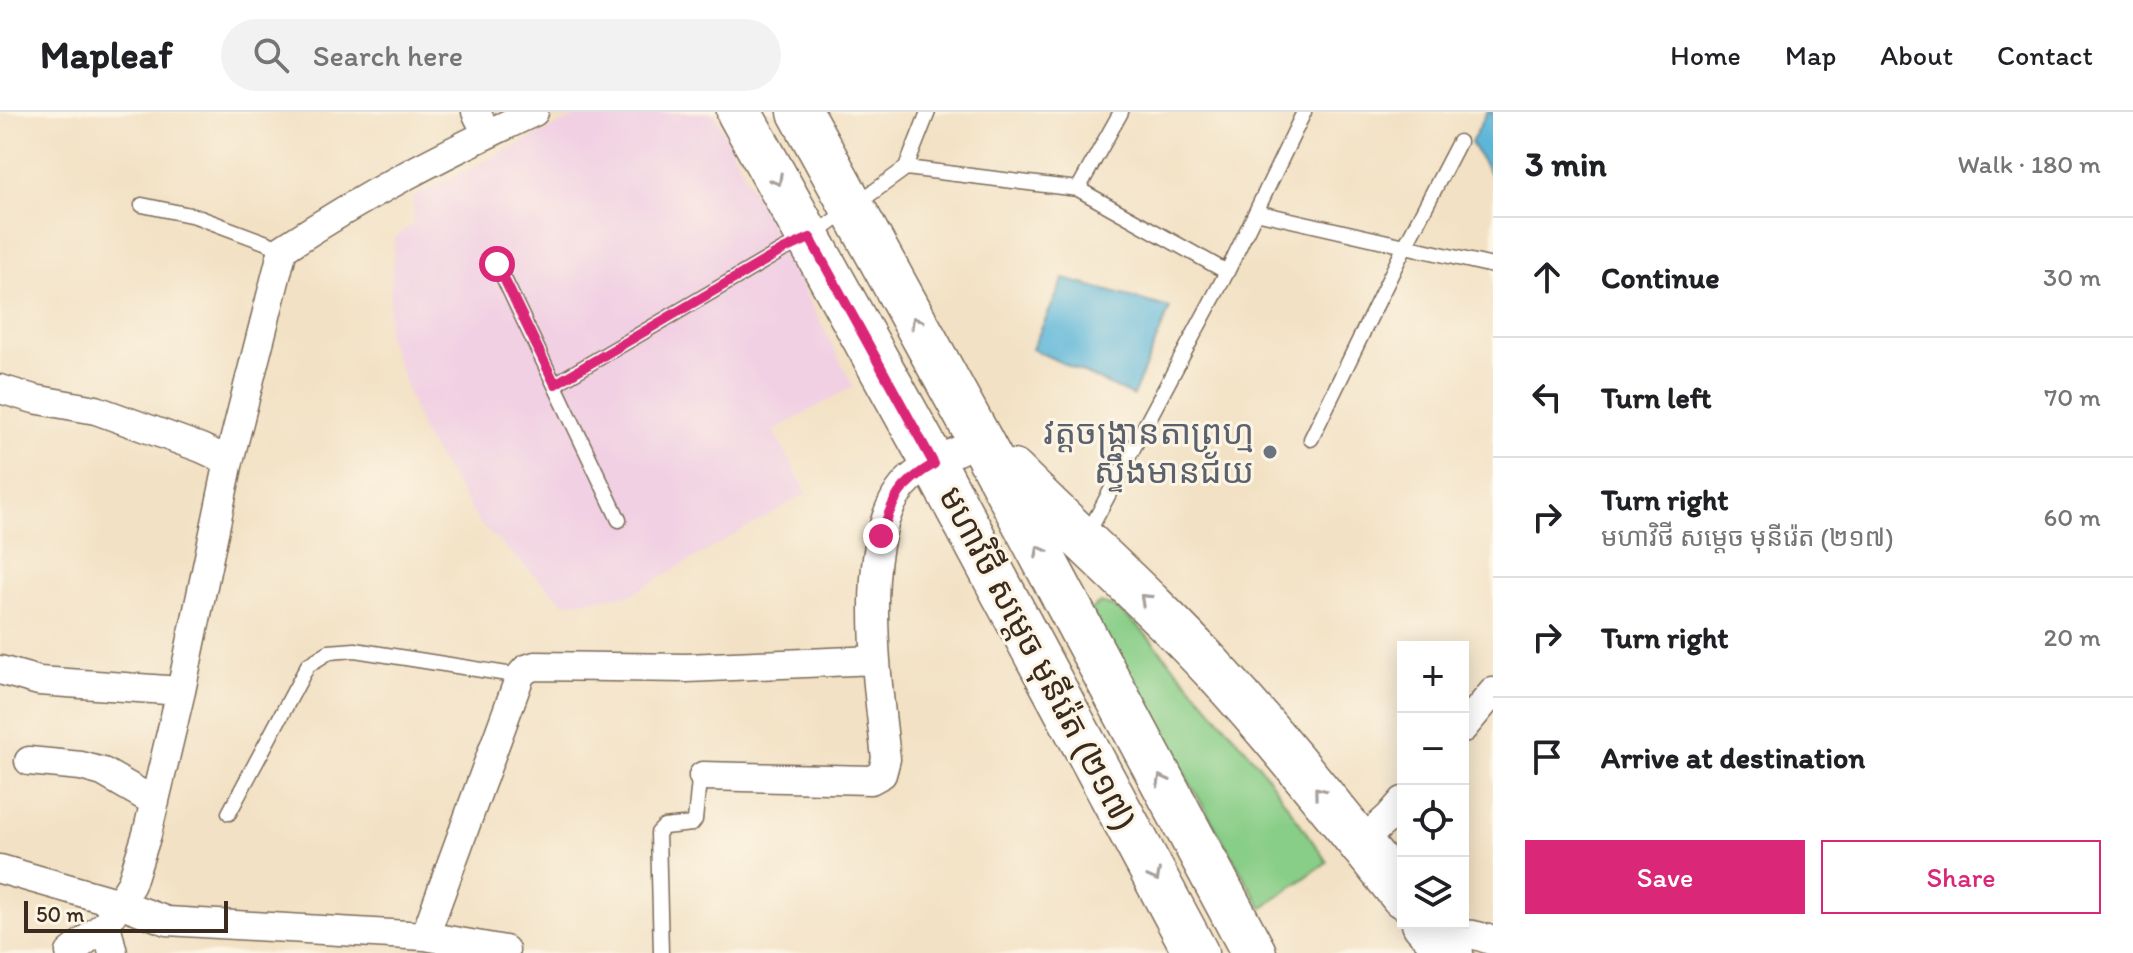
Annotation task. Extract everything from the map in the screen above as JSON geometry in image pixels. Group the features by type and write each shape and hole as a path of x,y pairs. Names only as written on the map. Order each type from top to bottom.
{"main road":[{"name":"មហាវិថី សម្តេច មុនីរ៉េត (២១៧)","path":"739,112 934,464 1196,953"},
{"name":"មហាវិថី សម្តេច មុនីរ៉េត (២១៧)","path":"800,112 980,440 1252,950"},
{"path":"980,440 1215,671 1266,728 1397,889"}],"street":[{"path":"70,953 112,913 131,884 155,802 229,461 283,249 344,208 426,163 482,123 534,112"},
{"path":"0,389 34,399 96,410 229,461"},
{"path":"703,776 871,780 882,774 886,759 876,660 874,584 881,536 892,502 910,478 980,440"},
{"path":"425,936 520,676 526,669 535,666 687,668 876,660"},
{"path":"0,670 39,681 181,691"},
{"path":"1469,721 1493,692"},
{"path":"29,761 81,766 103,772 155,802"},
{"path":"1360,843 1397,808"},
{"path":"0,869 112,913 167,921 425,936 505,950"},
{"path":"112,913 113,953"},
{"path":"1432,943 1463,933 1473,933 1493,941"}],"lane":[{"path":"555,384 783,250 810,238 853,208 906,168 928,112"},
{"path":"1078,189 1121,112"},
{"path":"1083,541 1227,272 1304,112"},
{"path":"1311,439 1459,142"},
{"path":"906,168 1078,189 1227,272"},
{"path":"142,205 195,216 283,249"},
{"path":"1256,212 1493,266"},
{"path":"497,264 619,520"},
{"path":"229,813 308,665 329,652 355,650 520,676"},
{"path":"661,953 658,833 664,827 692,824 699,780 703,776"}],"shaded area":[{"path":"585,112 713,112 853,386 774,431 807,492 804,495 630,595 564,603 480,524 423,434 387,334 395,238 413,223 413,196"}],"green space":[{"path":"1100,603 1114,607 1140,628 1196,691 1260,766 1327,862 1262,908 1090,610"}],"water":[{"path":"1487,112 1493,112 1493,178 1471,143"},
{"path":"1064,279 1170,308 1133,396 1032,349"}],"place":[{"name":"វត្តចង្ក្រានតាព្រហ្ម ស្ទឹងមានជ័យ","path":"1270,452"}],"route":[{"path":"497,264 555,384 783,250 810,238 934,464 910,478 892,502 881,536"}]}
